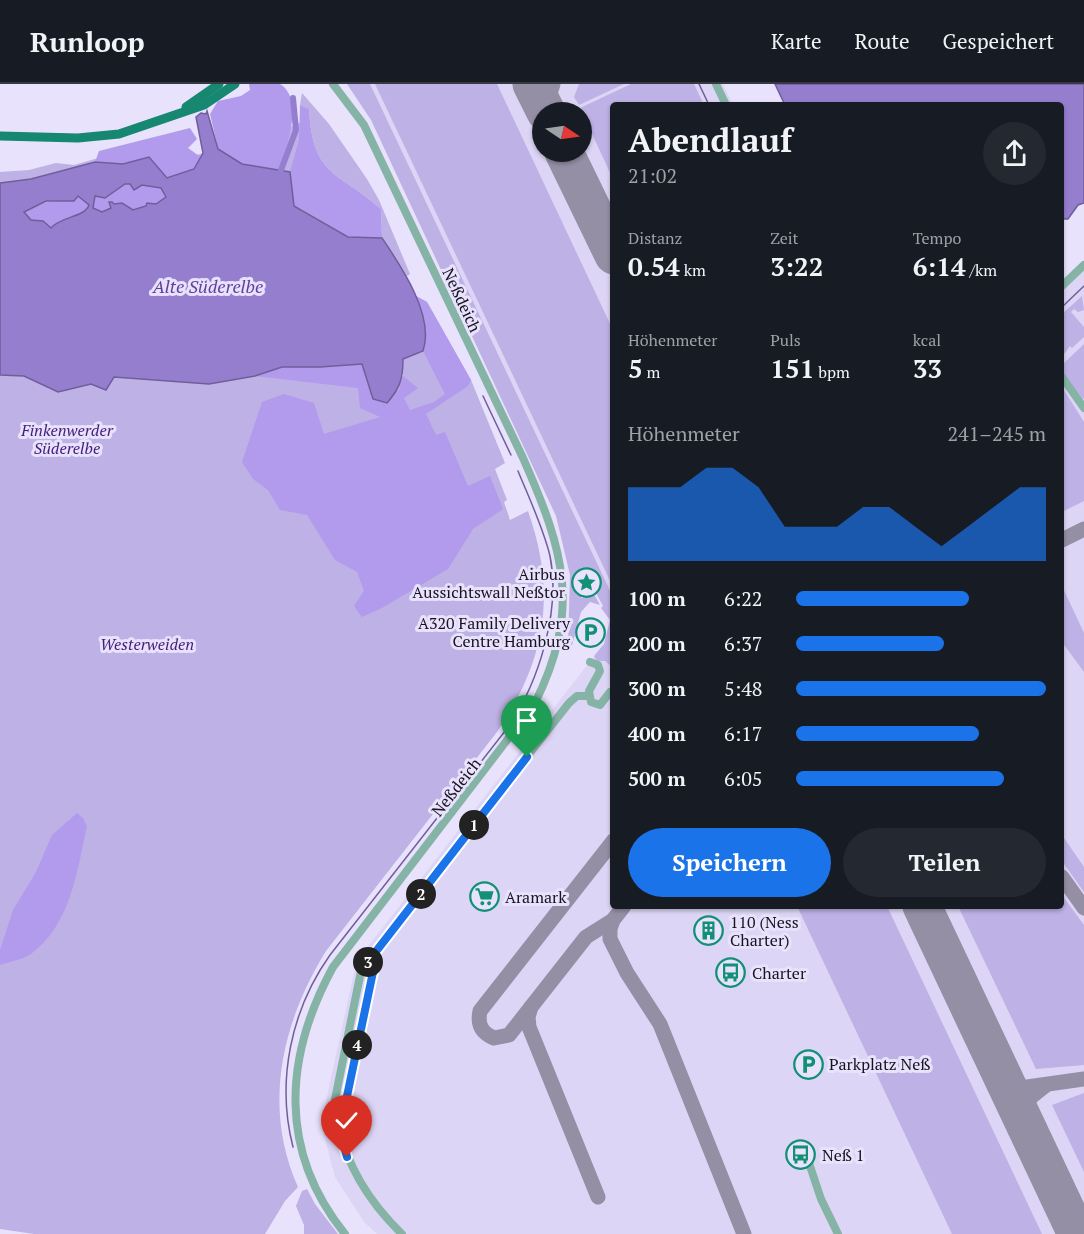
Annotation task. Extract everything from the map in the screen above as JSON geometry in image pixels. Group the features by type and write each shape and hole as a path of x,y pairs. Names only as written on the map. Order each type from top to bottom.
{"main road":[{"path":"176,113 219,84"},
{"path":"0,136 104,137 133,130 210,102 235,84"}],"street":[{"name":"Neßdeich","path":"333,84 364,125 522,458 547,513 556,541 563,587 557,641 550,669 534,705 333,967 307,1020 296,1075 297,1125 313,1184 345,1234"},
{"path":"716,84 725,102"},
{"path":"1064,284 1084,265"},
{"path":"1064,380 1084,408"},
{"path":"588,696 600,671 598,666 590,662"},
{"path":"588,696 593,704 600,705 610,692"},
{"path":"402,1234 382,1213 359,1181 347,1157 338,1124 331,1119 357,982 367,963 569,703 577,696 588,696"},
{"path":"338,1124 342,1120 373,972 367,963"},
{"path":"809,1163 821,1199 838,1234"}],"shaded area":[{"path":"249,84 280,84 287,91 291,101 289,138 278,171 242,164 218,148 210,114 218,101 241,96 250,90"},
{"path":"367,84 723,84 732,102 610,102 610,599"},
{"path":"300,105 309,109 311,132 322,161 330,170 381,209 382,238 349,237 294,205 290,172 299,140"},
{"path":"190,128 197,139 188,148 202,158 194,169 167,178 149,157 123,164 95,162 99,151"},
{"path":"125,184 139,188 142,185 161,188 167,196 156,204 133,210 112,202 111,208 102,212 93,207 95,196 105,197"},
{"path":"80,196 89,204 86,208 51,228 31,220 23,212 37,204 75,199"},
{"path":"1084,270 1084,1234 377,1234 364,1222 335,1177 324,1135 323,1119 354,973 366,949 610,636 610,909 1064,909 1064,289"},
{"path":"416,296 427,302 471,380 468,386 426,414 436,435 445,432 468,486 490,476 503,509 473,529 448,569 382,608 362,617 354,606 364,591 357,572 335,560 307,515 280,510 268,490 253,479 242,462 262,402 284,394 314,403 324,434 380,417 360,408 358,388 255,376 282,367 362,364 373,399 399,390 403,376 418,388 404,398 410,410 434,402 445,394 423,351 425,338"},
{"path":"77,813 87,826 75,878 64,912 44,942 31,954 0,965 0,950 13,910 36,872 52,835"}],"green space":[{"path":"347,84 370,84 610,591 610,620 601,608 603,606 582,567 581,598 595,596 600,605 590,602 581,612 571,649 568,645 570,575 556,516 371,120"},
{"path":"375,84 497,84 610,324 610,581"},
{"path":"579,84 624,84 585,102 577,102 574,97"},
{"path":"631,84 694,84 703,102 610,102 610,173 592,134 592,102"},
{"path":"302,93 329,124 367,179 379,200 410,274 407,276 382,238 381,209 330,170 322,161 311,132 309,109 300,105"},
{"path":"308,119 294,267 209,384 255,376 282,367 362,364 373,399 403,376 403,359 413,354 425,329 416,296 427,302 471,380 505,463 495,469 507,500 504,502 510,520 528,511 537,541 544,598 542,625 536,652 527,679 497,732 326,951 311,978 288,1036 279,1096 281,1126 287,1157 298,1187 285,1201 265,1234 34,1234 0,1229 0,172 29,170 56,163 74,165 105,156 180,159 268,137"},
{"path":"1082,296 1084,310 1078,312 1074,309 1071,312 1084,327 1084,337 1072,348 1070,346 1064,354 1064,312"},
{"path":"1084,344 1083,399 1064,375 1064,363"},
{"path":"1064,390 1084,422 1084,501 1064,511"},
{"path":"1064,590 1084,633 1084,672 1064,645"},
{"path":"610,620 610,665 605,661 597,661 594,656 604,644"},
{"path":"1064,838 1084,867 1084,892 1064,864"},
{"path":"1064,898 1084,925 1084,1065 1036,1069 959,909 1064,909"},
{"path":"798,909 888,909 1042,1234 952,1234"},
{"path":"1084,1093 1084,1172 1052,1105"},
{"path":"307,1189 315,1204 338,1234 304,1234 304,1225 296,1206 302,1191"}],"water":[{"path":"775,84 1084,84 1084,203 1078,205 1068,219 1064,219 1064,102 784,102"},
{"name":"Alte Süderelbe","path":"207,111 218,149 242,164 290,172 294,206 348,237 382,238 398,263 420,307 425,337 423,351 403,359 400,383 387,403 373,399 362,364 282,367 255,376 209,384 114,377 106,390 91,384 58,392 24,376 0,375 0,183 31,179 95,162 123,164 149,157 167,178 194,169 203,153 196,117 201,113 206,114","holes":["125,184 130,184 134,190 142,185 161,188 166,197 156,204 147,203 146,206 133,210 122,203 112,202 109,202 111,208 102,212 93,208 95,196 105,198","78,196 89,205 86,209 60,221 51,228 43,221 31,220 24,212 46,201 74,201"]}],"waterway":[{"path":"699,84 708,102"},
{"path":"278,178 296,130 293,98"},
{"path":"1064,305 1084,286"},
{"path":"483,396 511,455"},
{"path":"293,1147 288,1122 287,1072 290,1047 305,999 330,955 509,726 530,688 538,667 550,622 553,577 544,534 518,471"}],"taxiway":[{"path":"531,84 538,95"},
{"path":"548,102 553,84"},
{"path":"1064,539 1084,529"},
{"path":"610,845 480,1011 480,1024 486,1034 494,1038 509,1035 586,937 613,920 622,909"},
{"path":"1064,880 1084,908"},
{"path":"613,920 610,939 627,973 660,1024 744,1234"},
{"path":"531,1007 528,1017 529,1027 598,1197"},
{"path":"1005,1080 1010,1087 1020,1088 1084,1079"},
{"path":"1024,1122 1030,1098 1045,1086"}],"runway":[{"path":"532,84 541,102"},
{"path":"569,162 610,247"},
{"path":"923,909 1077,1234"}],"place":[{"name":"Airbus Aussichtswall Neßtor","path":"586,583"},
{"name":"A320 Family Delivery Centre Hamburg","path":"591,632"},
{"name":"Aramark","path":"484,897"},
{"name":"110 (Ness Charter)","path":"709,931"},
{"name":"Charter","path":"731,973"},
{"name":"Parkplatz Neß","path":"808,1064"},
{"name":"Neß 1","path":"801,1155"}],"route":[{"path":"347,1157 341,1142 338,1124 342,1120 373,972 367,963 527,757"}],"park label":[{"name":"Finkenwerder Süderelbe","path":"67,439"},
{"name":"Westerweiden","path":"147,644"}]}
